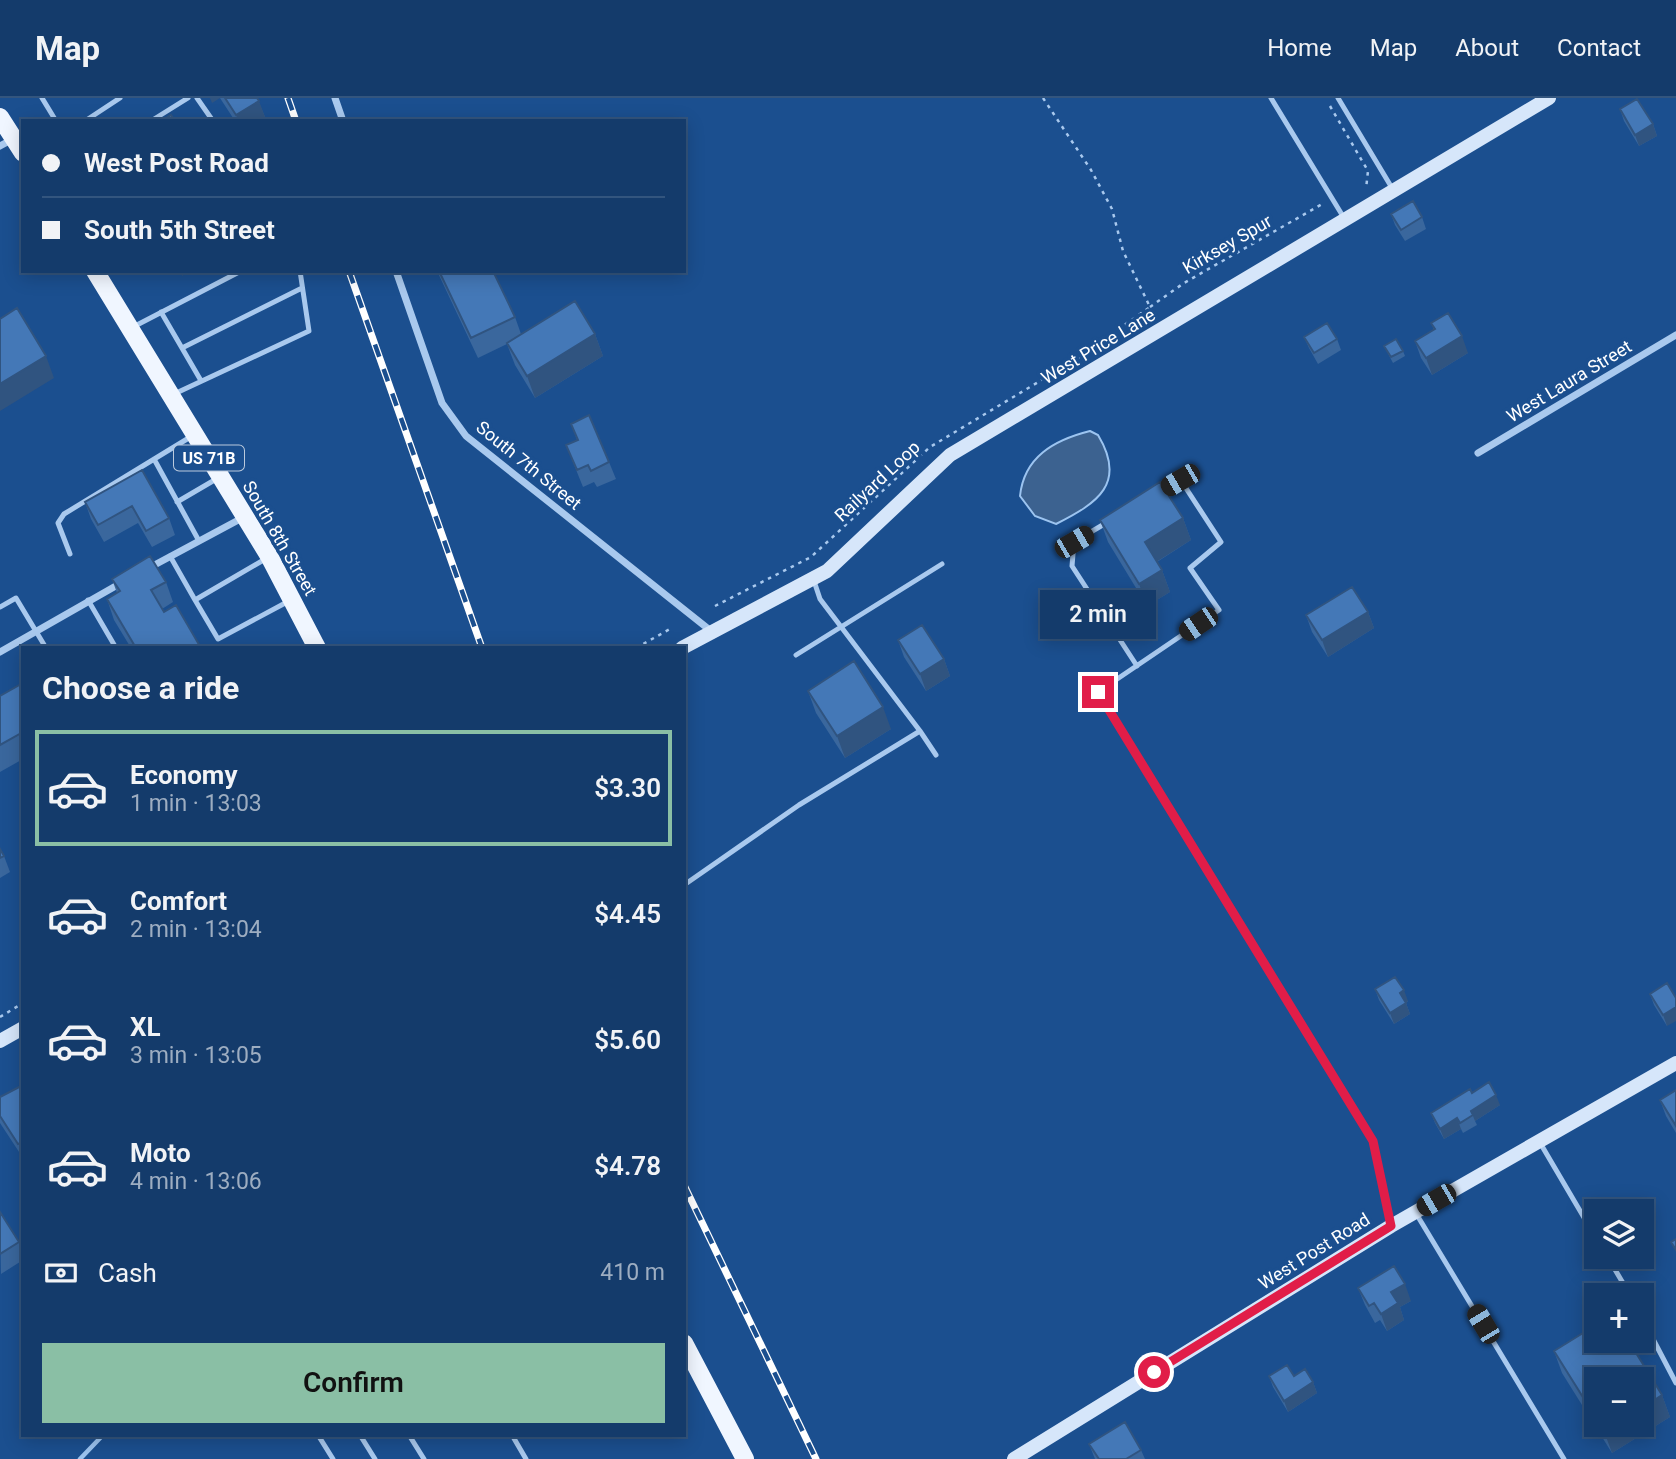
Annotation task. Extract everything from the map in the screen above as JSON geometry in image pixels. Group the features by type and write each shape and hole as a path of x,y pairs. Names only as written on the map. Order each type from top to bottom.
{"main road":[{"path":"0,117 12,146"},
{"name":"South 8th Street","path":"96,273 269,556 316,646"},
{"path":"686,1347 745,1459"}],"street":[{"path":"335,98 342,119"},
{"name":"West Price Lane","path":"685,646 827,571 950,456 1346,222 1549,98"},
{"name":"South 7th Street","path":"397,273 442,404 466,436 711,631"},
{"name":"West Laura Street","path":"1478,453 1676,335"},
{"path":"0,652 88,600 245,517"},
{"path":"1098,692 1373,1141 1391,1226"},
{"path":"0,1041 21,1029"},
{"name":"West Post Road","path":"1014,1459 1391,1226 1676,1063"}],"lane":[{"path":"42,98 55,119"},
{"path":"88,119 120,98"},
{"path":"153,119 188,98"},
{"path":"197,98 212,119"},
{"path":"1271,98 1346,222"},
{"path":"1338,98 1395,192"},
{"path":"130,328 238,273"},
{"path":"171,396 200,379 309,331 300,273"},
{"path":"182,348 302,288"},
{"path":"161,312 200,379"},
{"path":"70,554 58,523 64,514 195,435"},
{"path":"154,459 199,541"},
{"path":"177,502 220,477"},
{"path":"1098,692 1219,610 1190,568 1221,542 1180,480 1157,493"},
{"path":"1110,521 1074,542 1072,566 1137,666"},
{"path":"170,556 222,646"},
{"path":"195,600 269,556"},
{"path":"796,655 942,564"},
{"path":"813,578 820,599 936,755"},
{"path":"0,607 16,598 45,646"},
{"path":"88,600 115,646"},
{"path":"218,639 291,600"},
{"path":"686,884 799,805 920,731"},
{"path":"1539,1141 1584,1218"},
{"path":"1415,1212 1564,1459"},
{"path":"1654,1341 1676,1383"},
{"path":"319,1437 333,1459"},
{"path":"361,1437 375,1459"},
{"path":"410,1437 424,1459"},
{"path":"513,1437 526,1459"}],"path":[{"path":"1043,98 1091,170 1112,209 1123,251 1150,307 1072,362"},
{"path":"1326,98 1368,171 1367,188 1361,192"},
{"name":"Kirksey Spur","path":"1150,307 1184,283 1319,204"},
{"name":"Railyard Loop","path":"715,606 811,557 930,447 1055,372"},
{"path":"640,646 670,629"},
{"path":"0,1017 21,1004"}],"water":[{"path":"1090,431 1098,435 1110,466 1109,479 1104,490 1084,508 1056,524 1035,516 1020,496 1023,482 1034,461 1064,439"}],"building":[{"path":"225,98 257,98 259,101 236,115"},
{"path":"1637,99 1653,124 1635,135 1620,109"},
{"path":"1413,201 1422,217 1401,230 1391,214"},
{"path":"440,273 494,273 515,317 471,338"},
{"path":"575,301 595,334 527,376 507,343"},
{"path":"17,308 46,356 0,384 0,319"},
{"path":"1448,313 1462,336 1426,358 1415,341 1435,329 1431,323"},
{"path":"1327,323 1337,339 1314,353 1304,337"},
{"path":"1396,339 1403,351 1391,357 1384,346"},
{"path":"589,415 609,462 591,471 588,465 577,470 566,445 578,440 571,424"},
{"path":"142,470 169,518 146,531 132,506 98,525 85,502"},
{"path":"1160,482 1183,518 1145,542 1162,570 1139,584 1100,520"},
{"path":"150,556 166,582 151,590 164,612 176,605 200,646 135,646 107,599 120,591 112,579"},
{"path":"1352,587 1368,612 1322,640 1306,615"},
{"path":"922,625 944,659 920,674 898,640"},
{"path":"854,661 883,707 837,736 808,691"},
{"path":"21,684 21,733 0,745 0,696"},
{"path":"1395,977 1404,990 1400,993 1406,1003 1390,1013 1375,989"},
{"path":"1667,983 1676,998 1676,1007 1663,1015 1650,994"},
{"path":"1489,1082 1496,1095 1471,1111 1473,1115 1460,1123 1457,1118 1440,1129 1431,1113 1470,1089 1472,1093"},
{"path":"21,1086 21,1143 18,1144 0,1116 0,1097"},
{"path":"1676,1090 1676,1126 1660,1100"},
{"path":"0,1212 19,1242 0,1254"},
{"path":"1394,1266 1405,1284 1391,1292 1398,1303 1381,1314 1374,1303 1369,1306 1358,1288"},
{"path":"1584,1332 1584,1353 1636,1353 1645,1367 1584,1367 1584,1399 1554,1351"},
{"path":"1287,1365 1294,1376 1305,1369 1313,1382 1284,1401 1269,1376"},
{"path":"1654,1382 1662,1395 1654,1400"},
{"path":"1125,1422 1141,1450 1126,1459 1099,1459 1089,1444"}],"waterway":[{"path":"80,1459 101,1437"}],"railway":[{"path":"288,98 295,119"},
{"path":"350,273 481,646"},
{"path":"686,1189 816,1459"}],"route":[{"path":"1098,692 1373,1141 1391,1226 1154,1372"}]}
